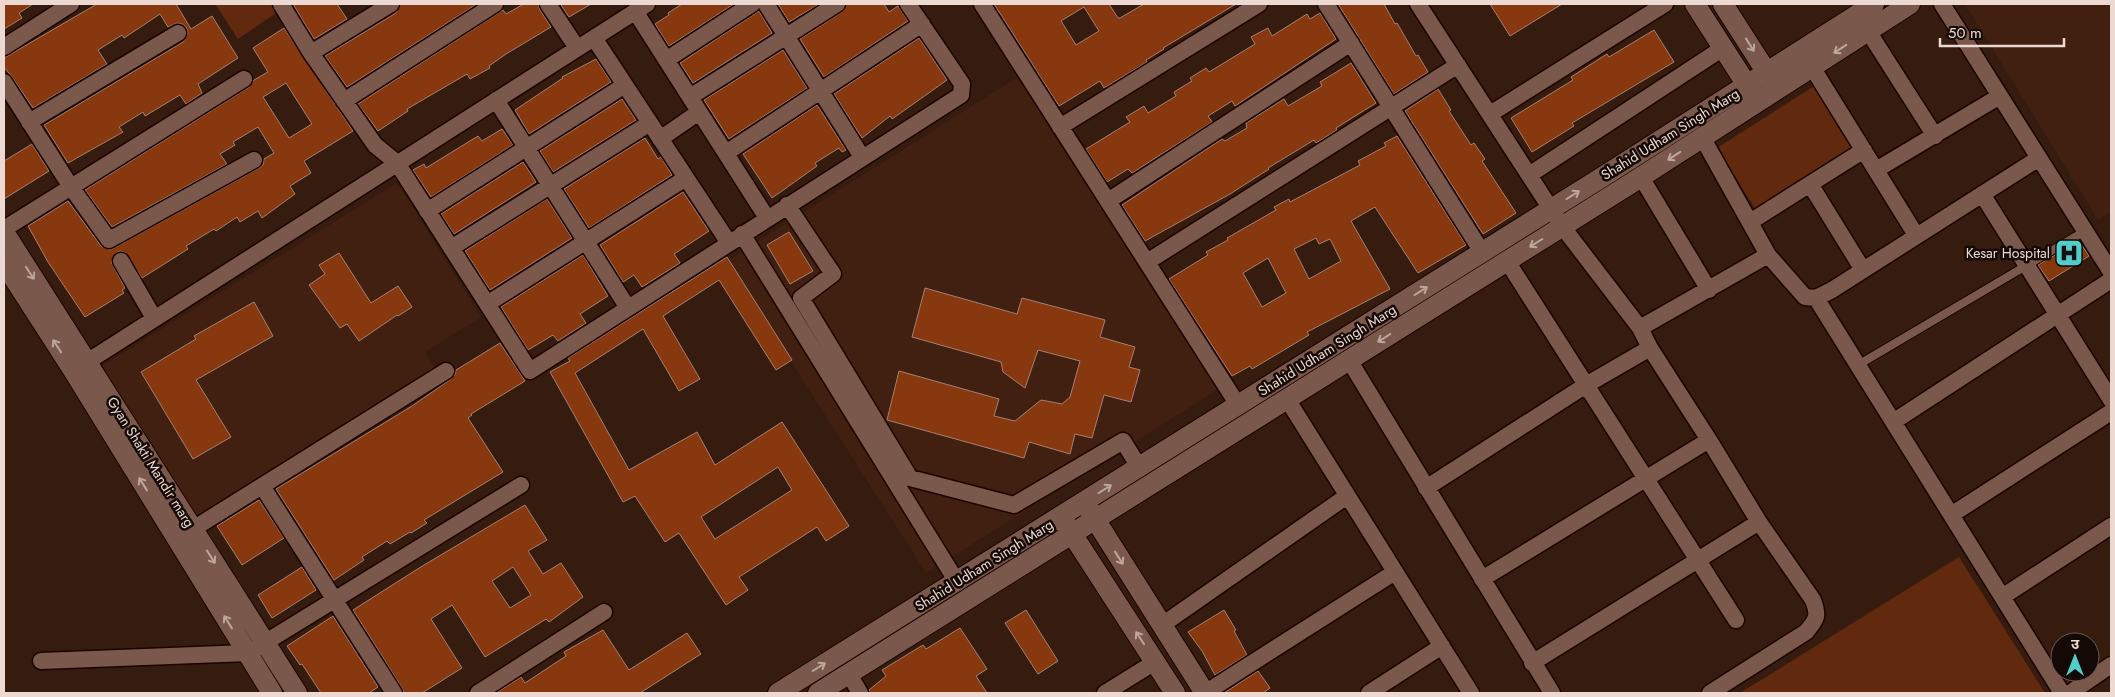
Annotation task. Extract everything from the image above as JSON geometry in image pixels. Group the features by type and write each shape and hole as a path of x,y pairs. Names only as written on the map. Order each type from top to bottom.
{"street":[{"path":"4,46 71,4"},
{"path":"281,4 375,145 397,163 530,372 963,93 962,84 908,4"},
{"path":"312,53 391,4"},
{"path":"344,101 495,4"},
{"path":"548,4 577,48"},
{"path":"666,60 752,4"},
{"path":"766,4 862,157"},
{"path":"690,98 837,4"},
{"path":"982,4 1238,405"},
{"path":"1060,127 1258,4"},
{"path":"1326,4 1482,252"},
{"path":"1418,4 1562,226 1640,328 1650,348 1710,440 1759,522 1813,600 1817,612 1816,617 1806,632 1710,693"},
{"path":"1490,114 1665,4"},
{"path":"1695,4 1758,102"},
{"path":"1723,4 1772,80"},
{"name":"Shahid Udham Singh Marg","path":"818,693 1758,102 1772,80 1874,4"},
{"name":"Shahid Udham Singh Marg","path":"778,693 1747,85 1772,80 1812,67 1910,4"},
{"path":"1942,4 2111,272"},
{"path":"80,366 594,38 632,9 767,218"},
{"path":"726,153 922,24"},
{"path":"1868,31 1935,136"},
{"path":"29,122 178,33"},
{"path":"594,38 686,178 735,239 957,582"},
{"path":"1108,201 1351,43"},
{"path":"1529,176 1723,48"},
{"path":"1147,262 1458,65"},
{"path":"1812,67 1916,235"},
{"path":"4,230 244,79"},
{"path":"4,82 71,187 109,240 254,160"},
{"path":"427,211 625,85"},
{"path":"1876,170 2000,96"},
{"path":"496,100 628,308"},
{"path":"660,139 699,112"},
{"path":"452,248 650,123"},
{"path":"1702,137 1768,255 1805,297 1816,298 1832,290 2039,158"},
{"path":"1750,222 1864,150"},
{"path":"1641,177 1710,290"},
{"path":"487,304 686,178"},
{"path":"1810,184 1863,270"},
{"path":"1982,194 2111,400"},
{"path":"787,205 833,274 801,298 910,478 1014,506 1122,441 1139,467"},
{"name":"Gyan Shakti Mandir marg","path":"4,230 80,366 272,693"},
{"path":"1640,328 1710,290 1768,255"},
{"path":"121,261 154,318"},
{"path":"1507,261 1736,620"},
{"name":"Gyan Shakti Mandir marg","path":"4,263 80,366 193,529 266,643 290,691"},
{"path":"1894,422 2111,280"},
{"path":"1816,298 2062,693"},
{"path":"1426,488 1586,385 1650,348"},
{"path":"1349,360 1552,693"},
{"path":"193,529 446,371"},
{"path":"1287,399 1471,693"},
{"path":"1951,515 2111,412"},
{"path":"1482,579 1646,477 1710,440"},
{"path":"41,661 248,653 522,485"},
{"path":"262,486 394,693"},
{"path":"1162,624 1347,496"},
{"path":"1084,502 1205,693 1395,572"},
{"path":"1061,516 1176,693"},
{"path":"1532,663 1759,522"},
{"path":"2002,597 2111,526"},
{"path":"478,693 604,612"},
{"path":"1368,693 1442,646"},
{"path":"1104,693 1155,662"},
{"path":"2070,693 2111,665"},
{"path":"849,674 860,693"}],"lane":[{"path":"1858,365 2026,264 2085,231"}],"shaded area":[{"path":"215,4 288,4 288,5 238,39"},
{"path":"1965,4 2111,4 2111,212 2098,220"},
{"path":"1018,77 1217,390 926,573 727,261"},
{"path":"1814,86 1853,148 1756,210 1717,148"},
{"path":"397,183 481,317 425,352 435,368 194,518 99,368"},
{"path":"1959,557 2045,693 1740,693"}],"building":[{"path":"4,4 33,4 19,13 22,18 4,29"},
{"path":"97,4 176,4 191,29 212,16 238,58 198,84 202,93 186,104 180,95 145,116 143,112 119,127 123,132 68,163 44,125 183,42 188,33 186,27 182,24 177,23 168,27 160,14 124,38 122,35 98,50 107,64 33,108 4,67 4,58"},
{"path":"293,4 337,4 347,19 314,39"},
{"path":"401,4 477,4 347,87 325,56 396,13"},
{"path":"524,4 538,4 551,27 506,54 489,66 490,68 470,79 467,74 407,109 408,111 378,131 358,104 503,10 506,14"},
{"path":"591,4 569,17 561,5"},
{"path":"682,4 734,4 669,46 655,24"},
{"path":"778,4 819,4 789,22"},
{"path":"847,4 884,4 889,12 898,6 908,21 824,77 800,39 842,12"},
{"path":"994,4 1109,4 1118,18 1120,18 1144,4 1236,4 1163,48 1146,60 1147,62 1104,88 1100,81 1059,106","holes":["1084,7 1099,31 1076,45 1061,21"]},
{"path":"1338,4 1384,4 1395,24 1397,23 1416,56 1418,55 1428,72 1394,94"},
{"path":"1490,4 1562,4 1510,36"},
{"path":"759,11 772,33 693,83 680,63"},
{"path":"1320,13 1336,39 1235,106 1232,101 1208,116 1212,122 1132,173 1128,169 1107,182 1086,149 1130,122 1126,117 1144,106 1148,113 1176,96 1174,92 1192,81 1190,78 1206,68 1209,72 1255,44 1251,37 1268,28 1272,36 1307,14 1310,19"},
{"path":"284,28 353,131 304,161 311,173 290,186 295,194 262,218 258,211 240,222 237,217 216,231 214,229 186,246 188,249 142,278 126,253 120,251 116,253 111,262 125,288 122,290 124,293 85,317 48,262 28,226 68,201 101,246 110,250 263,165 264,159 274,153 258,127 233,142 235,145 220,154 227,164 112,227 85,190 249,87 254,80 268,72 253,48","holes":["286,83 312,124 289,138 263,97"]},
{"path":"1654,30 1674,62 1572,123 1574,126 1532,152 1511,118 1573,80 1571,77 1607,54 1609,57"},
{"path":"919,38 947,80 892,119 890,116 862,138 834,94"},
{"path":"783,50 807,88 729,139 704,100"},
{"path":"596,59 611,82 529,134 515,110 562,77"},
{"path":"1351,63 1376,103 1316,143 1314,140 1230,194 1145,241 1122,205 1222,139 1225,141 1247,128 1246,123 1284,99 1288,106 1322,86 1320,82"},
{"path":"1438,89 1451,110 1449,111 1471,145 1474,143 1485,159 1482,161 1516,213 1483,234 1405,111"},
{"path":"622,99 636,120 553,172 540,151"},
{"path":"817,105 846,150 842,152 839,148 815,163 817,166 772,198 743,154"},
{"path":"502,129 513,145 431,197 413,170 424,164 426,168 478,136 482,141"},
{"path":"1397,136 1466,245 1418,273 1375,207 1351,221 1390,289 1307,332 1309,335 1252,369 1250,366 1232,376 1169,279 1208,255 1206,252 1228,240 1227,238 1276,210 1274,207 1289,199 1290,202 1360,165 1358,161 1386,146 1384,143","holes":["1316,238 1319,244 1330,239 1341,261 1309,279 1294,249","1268,258 1286,293 1262,307 1243,273"]},
{"path":"645,138 658,159 661,157 672,175 589,228 564,189"},
{"path":"32,144 49,171 4,199 4,161"},
{"path":"523,162 536,182 454,234 441,214"},
{"path":"683,192 709,231 674,254 680,263 642,287 634,275 623,282 600,245"},
{"path":"547,199 572,238 490,290 465,251"},
{"path":"789,232 813,271 790,284 767,245"},
{"path":"2079,241 2089,256 2049,281 2038,265"},
{"path":"339,253 371,303 398,286 412,307 359,341 347,324 340,328 309,285 325,274 319,265"},
{"path":"583,255 608,296 580,314 586,323 558,341 553,335 528,350 501,307"},
{"path":"727,257 792,360 776,370 719,280 663,316 700,379 679,391 643,329 575,373 629,470 697,432 715,465 782,422 849,526 826,541 817,527 739,577 748,590 726,605 679,533 665,542 635,496 623,502 550,372 570,361 568,358","holes":["778,467 792,490 715,539 701,517"]},
{"path":"925,288 1017,314 1022,298 1105,320 1100,337 1135,347 1129,367 1140,370 1131,402 1104,395 1092,438 1075,434 1070,454 1029,442 1024,458 887,420 899,371 999,399 994,416 1015,421 1041,400 1062,404 1070,397 1080,361 1038,350 1025,388 1003,372 1001,362 912,337"},
{"path":"254,302 273,336 196,380 231,437 193,459 141,372 196,339 194,336"},
{"path":"500,343 525,381 471,414 468,418 503,472 424,520 427,523 411,533 390,544 387,541 362,557 364,560 334,580 276,489 412,406 451,379 455,375 456,370"},
{"path":"259,500 284,538 242,565 217,526"},
{"path":"525,505 547,540 528,551 543,574 561,563 583,597 549,622 546,619 485,657 452,605 431,619 462,668 422,693 404,693 353,610","holes":["513,567 531,595 510,608 492,581"]},
{"path":"302,567 316,590 272,618 258,595"},
{"path":"1026,610 1058,661 1038,674 1005,623"},
{"path":"1224,610 1236,630 1234,631 1247,655 1215,675 1202,651 1188,632"},
{"path":"333,616 378,687 369,693 321,693 302,664 300,665 287,646"},
{"path":"960,628 987,669 976,676 987,693 870,693 869,690 886,676 882,670 923,645 926,649"},
{"path":"603,630 629,670 687,633 701,654 640,693 496,693 521,677 525,683 566,656 564,652"},
{"path":"1258,671 1270,688 1263,693 1224,693"}],"place":[{"name":"Kesar Hospital","path":"2069,253"}]}
